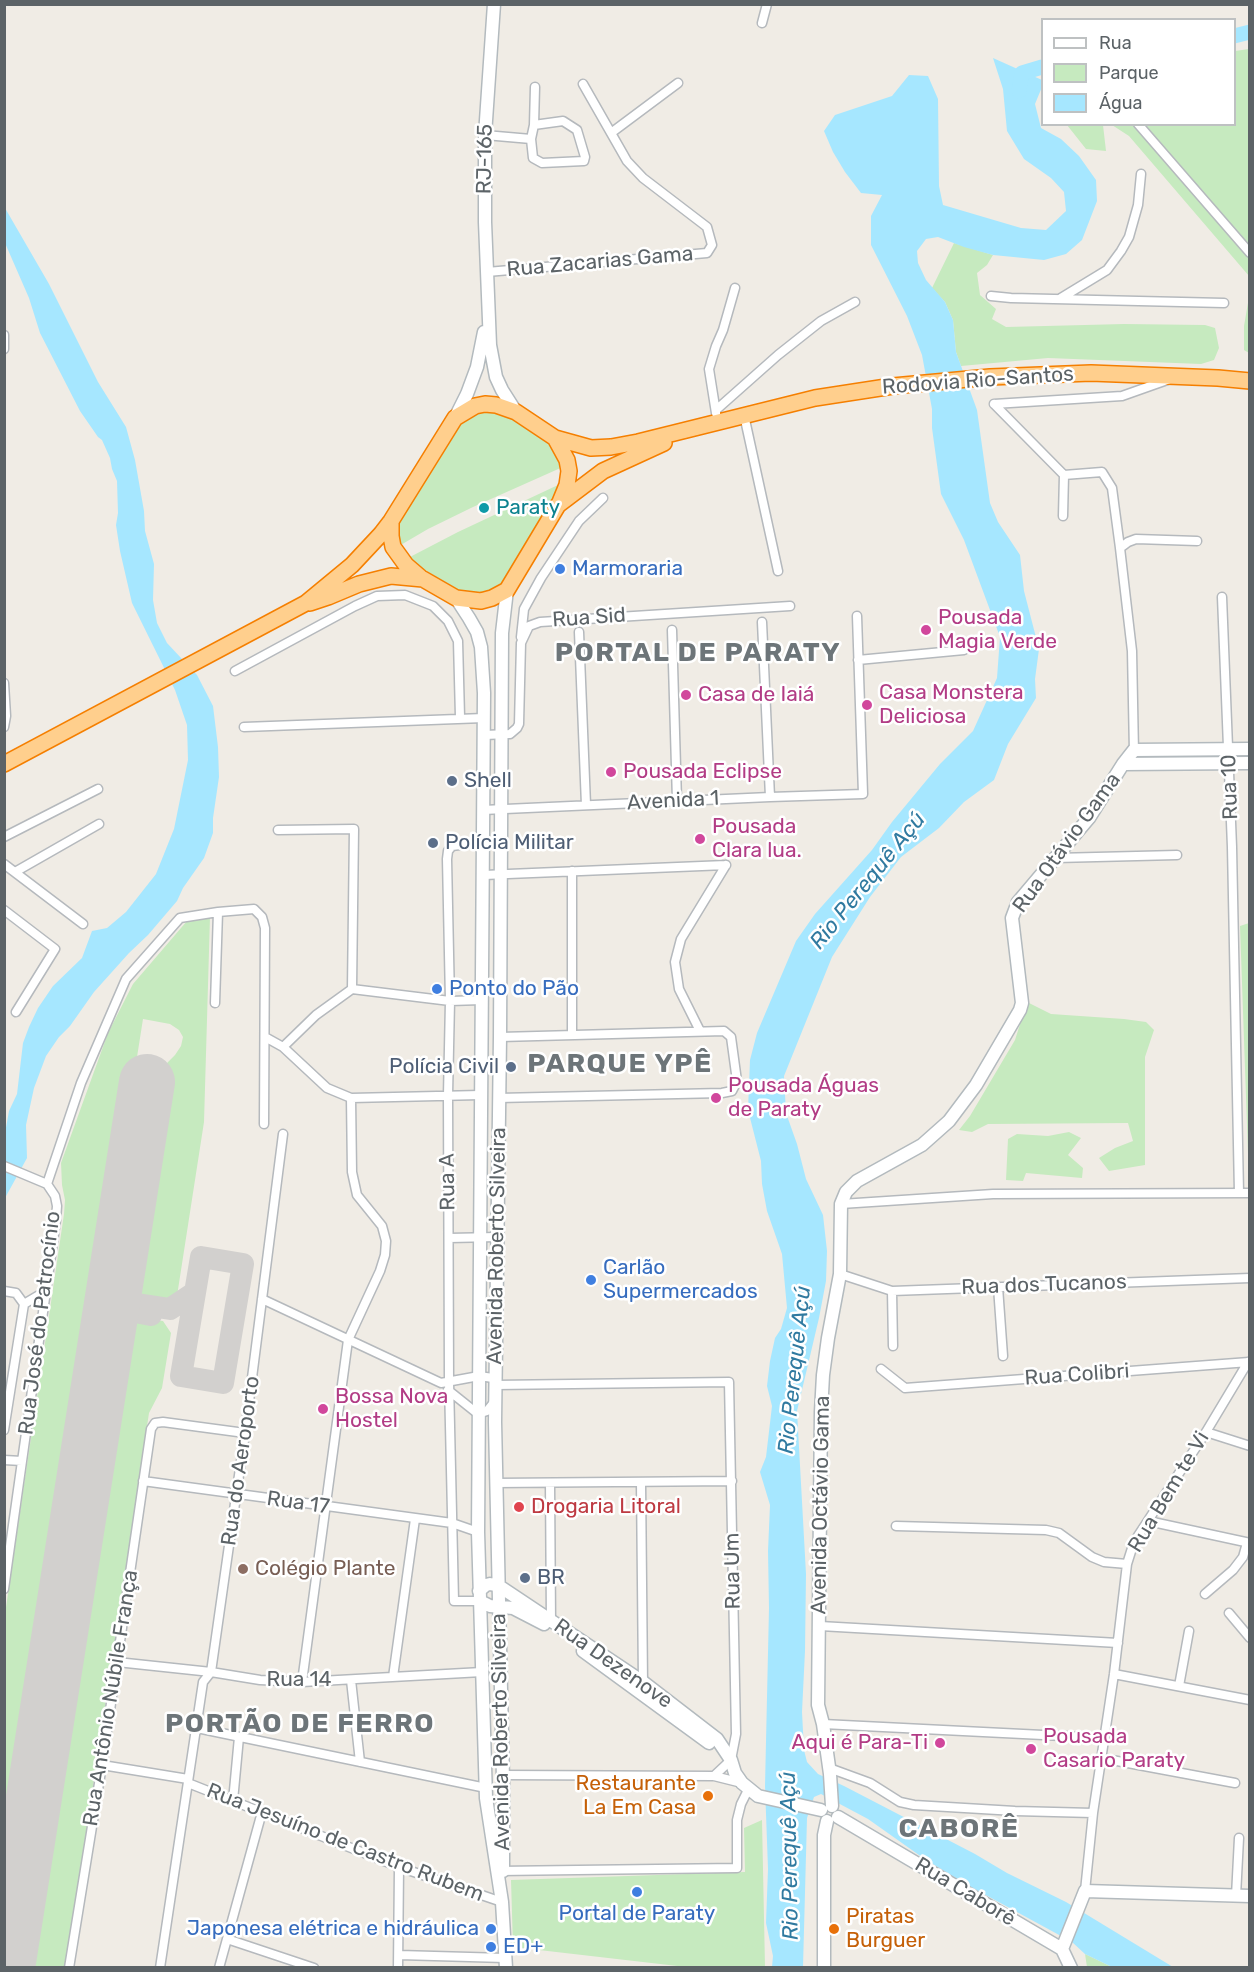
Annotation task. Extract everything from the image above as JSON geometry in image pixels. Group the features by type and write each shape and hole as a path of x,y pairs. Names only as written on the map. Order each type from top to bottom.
{"highway":[{"name":"Rodovia Rio-Santos","path":"714,419 744,415 814,398 892,386 990,377 1091,373 1250,381"},
{"path":"4,764 306,603 352,566 391,521 455,418 475,406 496,405 516,412 555,438 591,448 611,447 714,419"},
{"path":"558,505 603,471 714,419"},
{"path":"391,521 393,547 406,566 423,579 456,598 481,601 492,598 507,590 558,505 567,484 569,471 567,460 555,438"},
{"path":"306,603 378,578 407,576 423,579"}],"street":[{"name":"RJ-165","path":"494,4 485,135 484,205 488,313 490,345 496,377 501,390 516,412"},
{"path":"762,23 767,4"},
{"path":"611,133 678,83"},
{"name":"Rua Zacarias Gama","path":"487,272 706,253 712,245 706,227 643,178 627,160 583,84"},
{"path":"534,125 563,121 577,130 585,157 584,161 542,163 533,158 531,139 534,125 535,87"},
{"path":"1140,126 1250,253"},
{"path":"485,135 531,139"},
{"path":"1061,298 1107,270 1121,251 1129,237 1138,205 1142,174"},
{"path":"714,419 709,369 735,288"},
{"path":"991,296 1224,303"},
{"path":"714,419 778,355 812,328 855,302"},
{"name":"RJ-165","path":"455,418 477,367 488,313"},
{"path":"4,335 4,349"},
{"path":"1063,516 1064,475 993,404 1122,396 1176,377"},
{"path":"744,415 778,571"},
{"path":"1064,475 1102,472 1112,488 1132,651 1134,750 1250,749"},
{"path":"484,735 513,732 519,724 524,609 541,578 579,521 603,498"},
{"path":"1120,548 1136,539 1197,541"},
{"name":"Avenida Roberto Silveira","path":"500,1872 504,1798 495,1385 502,633 507,590"},
{"path":"236,671 377,596 405,595 433,606 448,621 458,641 460,717"},
{"name":"Rua 10","path":"1222,597 1232,846 1239,1193"},
{"name":"Avenida Roberto Silveira","path":"456,598 477,632 481,647 484,718 478,1376 479,1596 487,1802 500,1872 506,1963"},
{"name":"Rua Sid","path":"521,643 529,626 540,622 790,606"},
{"path":"856,616 858,660 964,650"},
{"path":"762,622 770,797"},
{"path":"672,630 677,801"},
{"path":"579,632 586,805"},
{"name":"Avenida 1","path":"483,810 863,794 858,660"},
{"path":"4,684 6,716 4,727"},
{"path":"244,727 460,717 484,718"},
{"name":"Rua Otávio Gama","path":"841,1204 846,1192 857,1180 922,1145 948,1121 976,1086 1022,1003 1012,918 1018,902 1089,818 1129,764 1134,750"},
{"path":"1129,764 1250,763"},
{"path":"4,837 98,789"},
{"path":"15,872 99,824"},
{"path":"278,830 354,829 352,989"},
{"name":"Rua A","path":"479,1596 454,1601 446,1385 449,1238 447,1095 450,1001 448,851 452,846 483,843"},
{"path":"1056,858 1177,855"},
{"path":"4,864 83,924"},
{"path":"484,874 726,865 681,939 675,962 679,989 700,1030"},
{"path":"572,871 572,1035"},
{"name":"Rua José do Patrocínio","path":"4,1589 57,1206 55,1196 47,1184 81,1083 126,979 180,918 254,909 262,917 265,928 264,1124"},
{"path":"4,910 55,949 16,1012"},
{"path":"215,1003 218,912"},
{"path":"284,1047 316,1015 352,989 450,1001 482,1000"},
{"path":"265,1037 284,1047 327,1088 351,1098 490,1094 498,1098 722,1093 732,1091 737,1081 731,1037 724,1031 500,1037"},
{"path":"302,1682 348,1340 380,1271 385,1255 386,1241 382,1226 357,1195 352,1172 351,1098"},
{"path":"480,1119 488,1124 493,1123 498,1116"},
{"name":"Rua do Aeroporto","path":"160,1968 203,1682 211,1672 245,1433 283,1134"},
{"path":"4,1166 47,1184"},
{"path":"841,1204 993,1194 1250,1193"},
{"name":"Avenida Octávio Gama","path":"824,1968 824,1835 830,1771 818,1706 823,1376 840,1274 841,1204"},
{"path":"449,1238 497,1237"},
{"name":"Rua dos Tucanos","path":"840,1274 892,1291 1250,1278"},
{"path":"998,1287 1003,1356"},
{"path":"4,1291 16,1293 24,1304 4,1430"},
{"path":"24,1304 46,1291"},
{"path":"892,1291 893,1346"},
{"path":"262,1299 446,1385 478,1414 487,1411 495,1401"},
{"name":"Rua Colibri","path":"881,1369 905,1388 1249,1362"},
{"name":"Rua Bem te Vi","path":"1085,1891 1093,1813 1114,1674 1127,1564 1134,1542 1249,1362"},
{"path":"446,1385 478,1376 493,1378 495,1385"},
{"name":"Rua Um","path":"495,1385 729,1382 736,1734 730,1760"},
{"name":"Rua Antônio Núbile França","path":"69,1968 102,1765 151,1429 154,1423 163,1422 245,1433"},
{"path":"1206,1432 1250,1446"},
{"path":"4,1460 22,1461"},
{"name":"Rua 17","path":"143,1481 452,1523"},
{"path":"496,1483 732,1481"},
{"path":"550,1483 550,1624"},
{"path":"640,1483 640,1687"},
{"path":"393,1677 415,1519"},
{"path":"1148,1521 1248,1543 1243,1557 1233,1570 1205,1594"},
{"path":"452,1523 478,1532"},
{"path":"896,1526 1046,1530 1059,1533 1092,1557 1104,1562 1127,1564"},
{"path":"479,1596 486,1585 499,1586"},
{"name":"Rua Dezenove","path":"499,1586 640,1687 711,1745 722,1748 735,1773 749,1790"},
{"name":"Rua Dezenove","path":"479,1596 486,1605 513,1608 550,1624"},
{"path":"1229,1613 1250,1638"},
{"path":"820,1626 1118,1643"},
{"path":"1179,1686 1189,1630"},
{"name":"Rua 14","path":"117,1662 211,1672 260,1680 302,1682 482,1672"},
{"path":"1114,1674 1250,1700"},
{"path":"351,1680 360,1762"},
{"path":"823,1724 1103,1738"},
{"path":"197,1728 486,1788 496,1787 503,1778 714,1776 749,1790 828,1811"},
{"path":"233,1801 239,1737"},
{"path":"1101,1758 1235,1783"},
{"path":"714,1776 730,1760"},
{"name":"Rua Jesuíno de Castro Rubem","path":"102,1765 188,1781 399,1866 502,1902"},
{"path":"830,1771 870,1783 890,1797 907,1803 1016,1811 1093,1813"},
{"path":"500,1872 737,1868 737,1820 741,1804 749,1790"},
{"path":"487,1802 492,1796 500,1795 504,1798"},
{"name":"Rua Caborê","path":"828,1811 1062,1949"},
{"path":"219,1968 262,1812"},
{"path":"1236,1896 1239,1838"},
{"path":"398,1968 399,1866"},
{"path":"1071,1968 1062,1949 1085,1891 1250,1896"},
{"path":"227,1939 314,1968"},
{"path":"399,1954 506,1963"}],"green space":[{"path":"1249,49 1249,276 1129,136 1114,126 1236,126 1236,51"},
{"path":"1068,126 1103,126 1106,151 1086,149"},
{"path":"954,243 993,255 987,265 977,273 980,295 996,309 992,319 1006,327 1124,324 1205,325 1215,328 1219,348 1214,360 1201,364 1048,358 961,366 956,352 953,320 945,302 932,288"},
{"path":"1249,297 1250,353 1244,350 1244,326"},
{"path":"479,409 507,415 554,445 565,466 473,507 399,546 398,522 463,419"},
{"path":"558,485 563,485 500,587 488,595 464,594 408,558 458,532"},
{"path":"210,917 204,1122 177,1296 167,1304 134,1298 129,1287 164,1066 181,1046 183,1037 179,1030 170,1024 143,1019 5,1894 5,1614 64,1214 65,1200 61,1163 108,1033 133,984 187,921"},
{"path":"1249,923 1250,1182 1240,926"},
{"path":"1027,1002 1051,1014 1146,1022 1154,1030 1145,1057 1145,1165 1109,1171 1099,1158 1133,1141 1128,1123 988,1124 972,1132 959,1130 970,1116 1015,1040"},
{"path":"1069,1132 1081,1138 1068,1155 1083,1168 1082,1178 1026,1173 1023,1181 1006,1180 1008,1139 1017,1134 1048,1136"},
{"path":"133,1317 163,1321 171,1333 162,1388 149,1413 66,1967 21,1968 123,1323"},
{"name":"Portal de Paraty","path":"762,1820 765,1967 686,1967 513,1947 511,1880 745,1872 744,1828"},
{"path":"1085,1954 1112,1967 1087,1967"}],"water":[{"path":"993,58 1041,80 1041,89 1035,104 1041,128 1061,139 1079,156 1096,180 1097,201 1082,240 1066,254 1044,260 993,255 938,237 926,239 917,251 918,263 926,280 945,302 953,320 956,352 977,410 990,503 998,522 1020,555 1024,591 1039,649 1035,679 1036,698 1008,744 994,780 964,802 939,828 901,857 870,897 832,957 784,1076 786,1113 806,1179 823,1215 827,1251 826,1281 797,1411 806,1574 802,1712 804,1750 807,1762 818,1774 1066,1902 1173,1967 1112,1967 1085,1954 1072,1942 971,1887 926,1860 868,1819 821,1794 814,1797 807,1818 803,1967 772,1967 773,1956 766,1923 768,1869 765,1786 770,1505 760,1472 766,1457 772,1406 767,1386 770,1361 775,1338 781,1329 787,1308 782,1254 767,1211 761,1161 748,1110 750,1060 757,1033 796,941 815,914 872,850 940,764 973,731 997,678 1000,637 964,540 941,494 932,428 932,409 922,355 907,316 871,245 871,216 882,195 861,193 833,152 824,131 835,115 892,96 909,75 928,76 938,99 939,186 943,205 1021,228 1046,230 1066,211 1064,192 1051,178 1024,159 1007,131 1003,89"},
{"path":"5,208 49,284 98,382 126,427 135,460 145,531 154,564 153,600 157,623 167,643 197,675 213,706 219,777 213,833 204,858 183,888 177,901 94,992 46,1056 34,1088 26,1125 27,1158 5,1198 5,1133 9,1111 17,1094 23,1043 29,1027 38,1008 53,986 82,958 92,931 107,928 126,912 156,874 174,829 188,760 187,725 175,690 132,603 116,525 117,481 110,458 102,440 80,411 40,333 29,298 5,243"}],"waterway":[{"name":"Rio Perequê Açú","path":"1236,36 1250,32"},
{"name":"Rio Perequê Açú","path":"1019,91 1022,73 1041,67"}],"taxiway":[{"path":"201,1257 243,1264 223,1383 181,1376 201,1257"},
{"path":"115,1282 131,1303 170,1309 194,1293"},
{"path":"110,1319 130,1311 151,1315"}],"runway":[{"path":"7,1968 147,1082"}],"place":[{"name":"Paraty","path":"484,508"},
{"name":"Marmoraria","path":"560,569"},
{"name":"Pousada Magia Verde","path":"926,630"},
{"name":"Casa de Iaiá","path":"686,695"},
{"name":"Casa Monstera Deliciosa","path":"867,705"},
{"name":"Pousada Eclipse","path":"611,772"},
{"name":"Shell","path":"452,781"},
{"name":"Pousada Clara lua.","path":"700,839"},
{"name":"Polícia Militar","path":"433,843"},
{"name":"Ponto do Pão","path":"437,989"},
{"name":"Polícia Civil","path":"511,1067"},
{"name":"Pousada Águas de Paraty","path":"716,1098"},
{"name":"Carlão Supermercados","path":"591,1280"},
{"name":"Bossa Nova Hostel","path":"323,1409"},
{"name":"Drogaria Litoral","path":"519,1507"},
{"name":"Colégio Plante","path":"243,1569"},
{"name":"BR","path":"525,1578"},
{"name":"Aqui é Para-Ti","path":"940,1743"},
{"name":"Pousada Casario Paraty","path":"1031,1749"},
{"name":"Restaurante La Em Casa","path":"708,1796"},
{"name":"Portal de Paraty","path":"637,1892"},
{"name":"Japonesa elétrica e hidráulica","path":"491,1929"},
{"name":"Piratas Burguer","path":"834,1929"},
{"name":"ED+","path":"491,1947"}],"district":[{"name":"PORTAL DE PARATY","path":"698,653"},
{"name":"PARQUE YPÊ","path":"620,1064"},
{"name":"PORTÃO DE FERRO","path":"300,1724"},
{"name":"CABORÊ","path":"959,1829"}]}
